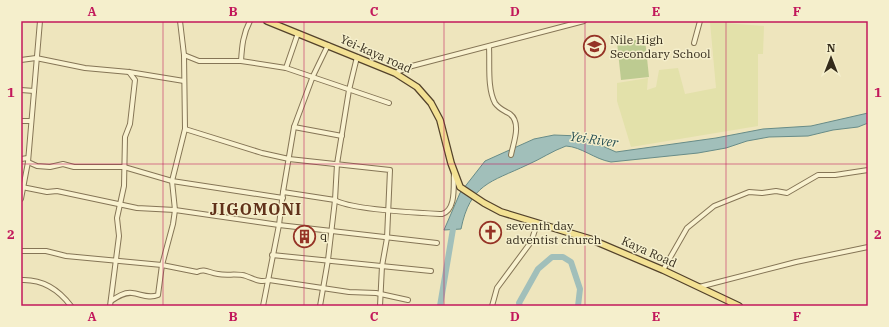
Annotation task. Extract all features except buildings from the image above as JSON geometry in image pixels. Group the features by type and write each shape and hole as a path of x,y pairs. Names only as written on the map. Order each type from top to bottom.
{"main road":[{"name":"Yei-kaya road","path":"267,21 395,73 417,87 432,103 440,120 454,171 460,186"},
{"name":"Kaya Road","path":"460,186 479,200 500,212 590,239 663,270 739,306"}],"street":[{"path":"21,199 28,160 40,21"},
{"path":"111,301 122,294 131,293 153,297 158,295 162,265 173,224 175,210 172,181 185,130 184,55 180,21"},
{"path":"241,61 242,42 246,28 250,21"},
{"path":"395,73 412,66 584,21"},
{"path":"694,43 700,21"},
{"path":"286,68 298,33"},
{"path":"263,306 269,280 272,255 280,225 283,192 294,127 313,76 328,45"},
{"path":"489,47 492,91 495,102 499,108 512,115 515,120 515,142 511,156"},
{"path":"184,55 199,61 241,61 286,68 389,103"},
{"path":"320,306 328,260 335,200 337,164 349,90 357,57"},
{"path":"21,60 36,58 85,68 129,72 184,82"},
{"path":"110,306 119,236 116,218 121,204 125,137 130,124 135,80 129,72"},
{"path":"21,90 34,91"},
{"path":"21,121 31,121"},
{"path":"294,127 342,136"},
{"path":"185,130 289,159 390,170 380,306"},
{"path":"21,160 28,160 37,166 50,167 63,164 74,166 124,167 172,181 283,198"},
{"path":"663,270 687,228 714,206 749,192 762,193 776,190 787,193 818,175 835,175 868,170"},
{"path":"283,192 388,210 442,214 448,212 453,196 454,171"},
{"path":"22,187 57,192 137,208 175,210 280,225 437,243"},
{"path":"492,306 497,288 531,242 537,224"},
{"path":"699,287 782,265 868,247"},
{"path":"21,251 46,251 66,256 162,265 197,272 208,270 211,273 229,276 235,274 246,276 252,280 262,282 269,280 349,292 380,294 408,300"},
{"path":"272,255 431,271"},
{"path":"21,280 42,282 60,294 72,306"}],"shaded area":[{"path":"710,22 764,26 763,54 758,54 758,126 631,147 617,101 617,83 648,78 647,90 656,87 659,70 678,68 685,94 716,88"}],"green space":[{"path":"645,39 649,77 621,80 617,42"}],"water":[{"path":"868,113 868,123 858,127 833,130 808,136 769,137 747,141 726,148 698,153 611,162 577,148 566,146 484,186 476,193 470,202 461,229 444,230 460,193 485,161 534,139 554,135 580,136 616,152 716,138 763,129 811,126"}],"waterway":[{"name":"Yei River","path":"440,306 454,223"},
{"name":"Yei River","path":"520,306 519,303 538,269 552,257 563,257 571,262 580,289 578,306"}],"place":[{"name":"Nile High Secondary School","path":"594,47"},
{"name":"seventh day adventist church","path":"491,233"},
{"name":"q","path":"305,236"}],"district":[{"name":"JIGOMONI","path":"256,209"}]}
